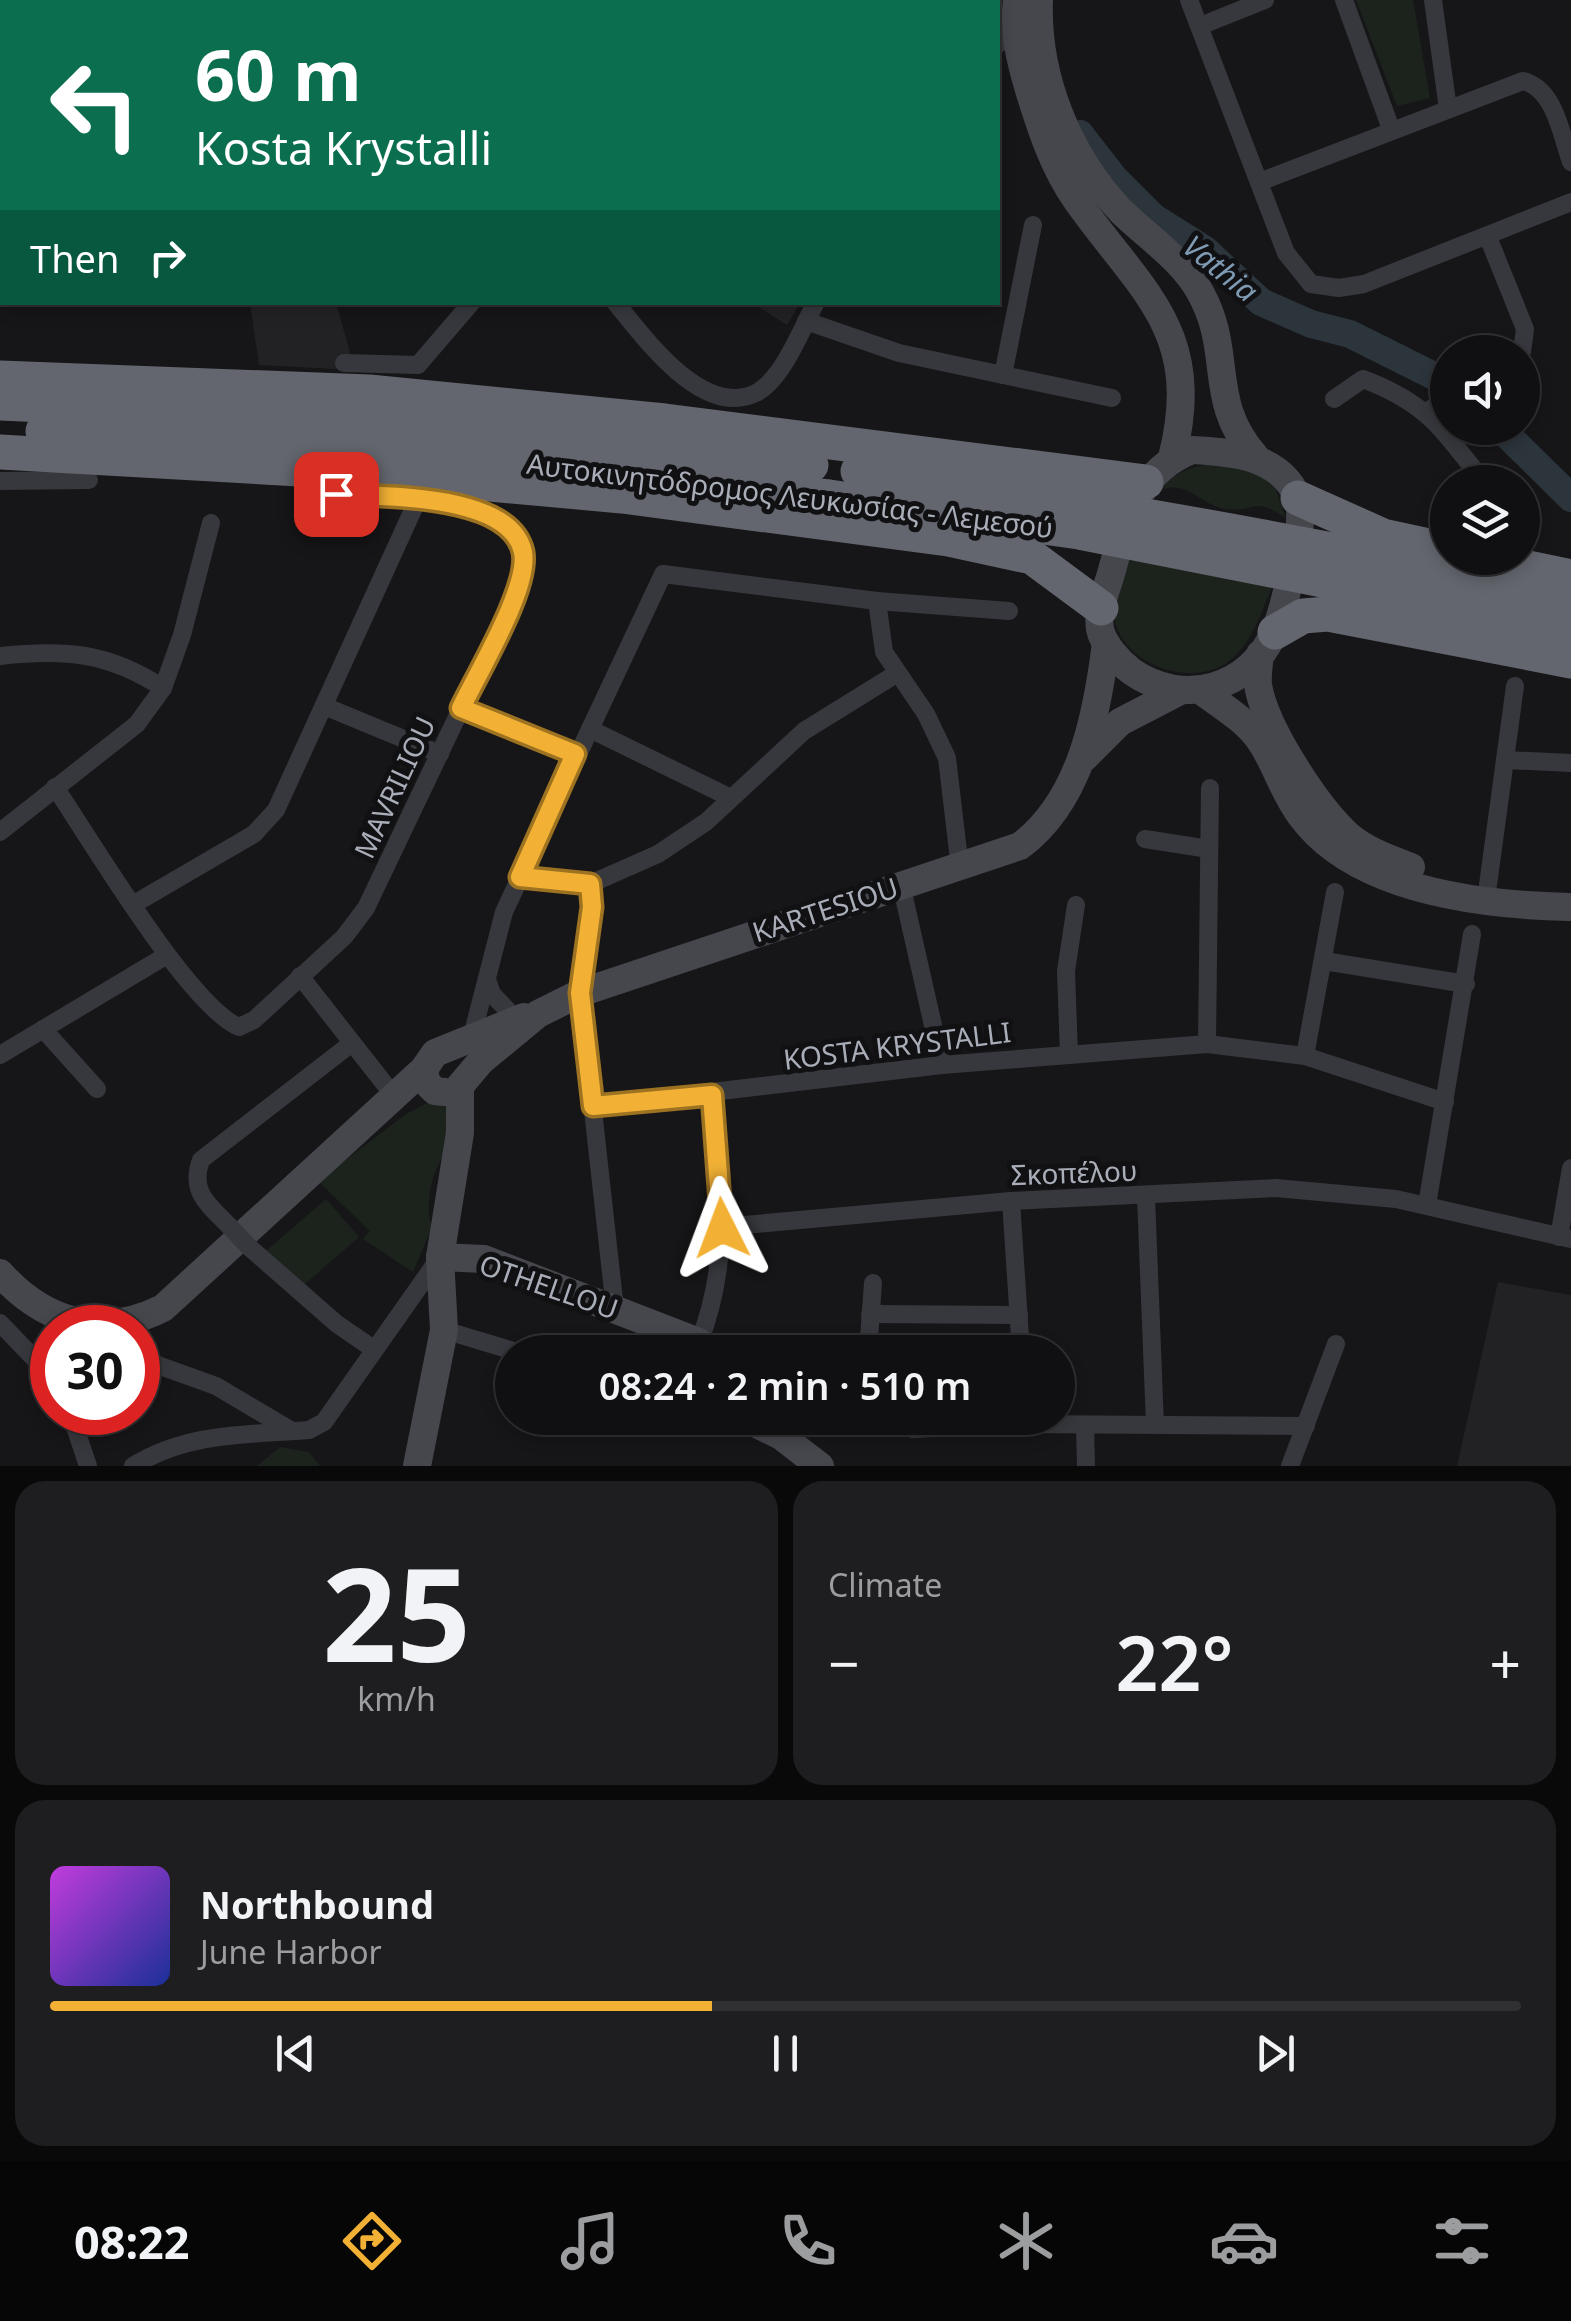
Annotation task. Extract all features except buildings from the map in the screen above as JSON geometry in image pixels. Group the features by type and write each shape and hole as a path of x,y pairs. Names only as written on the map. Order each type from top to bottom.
{"highway":[{"path":"0,378 389,394 1159,470"},
{"name":"Αυτοκινητόδρομος Λευκωσίας - Λεμεσού","path":"0,403 369,420 639,443 1142,512 1571,598"},
{"name":"Αυτοκινητόδρομος Λευκωσίας - Λεμεσού","path":"0,428 366,446 634,472 1080,532 1571,629"},
{"path":"0,452 388,474 622,496 948,540 1032,558 1101,608"},
{"path":"1298,498 1384,536 1430,546"},
{"path":"1540,571 1571,577"},
{"path":"1268,643 1303,616 1328,614 1571,661"}],"street":[{"path":"1017,0 1007,39 1058,171 1153,297 1175,348 1182,404 1159,470 1132,504 1101,608 1100,629 1106,643 1142,679 1191,691 1242,721 1261,742 1300,815 1328,847 1366,871 1409,885 1570,908"},
{"path":"1039,0 1046,69 1082,164 1200,291 1219,346 1222,392 1233,432 1254,456 1280,475 1298,498 1298,534 1258,683 1277,734 1318,799 1349,836 1380,856 1417,870 1570,908"},
{"path":"1190,0 1286,253 1311,284 1338,288 1364,284 1571,202"},
{"path":"1200,26 1265,0"},
{"path":"1344,0 1390,129"},
{"path":"1433,0 1448,108"},
{"path":"1259,182 1523,80 1538,84 1546,95 1571,162"},
{"path":"1003,374 1033,226"},
{"path":"1488,236 1524,335"},
{"path":"344,363 418,365 469,305"},
{"path":"618,305 668,365 699,388 735,398 758,392 774,376 814,305"},
{"path":"806,321 899,354 1112,398"},
{"path":"1334,399 1363,379 1427,411 1470,465"},
{"path":"1159,470 1192,450 1254,456"},
{"path":"0,481 89,480"},
{"name":"MAVRILIOU","path":"167,954 225,1021 239,1027 254,1020 344,937 366,908 518,586 523,553 511,529 483,510 336,494"},
{"path":"134,904 254,834 276,810 418,500"},
{"path":"0,832 137,724 163,688 182,635 211,522"},
{"path":"472,1036 504,912 575,754 663,574 877,602 1008,611"},
{"path":"877,602 884,652 926,714 947,758 960,868"},
{"name":"KARTESIOU","path":"446,1075 472,1036 580,993 1020,846 1056,812 1078,767 1096,705 1106,643"},
{"path":"1191,691 1234,680 1268,643"},
{"path":"0,656 42,652 85,654 127,665 163,688"},
{"path":"520,877 590,884 658,854 706,822 804,730 857,694 896,674"},
{"path":"1488,885 1515,686"},
{"name":"KARTESIOU","path":"1078,767 1120,722 1191,691"},
{"path":"324,706 440,754"},
{"path":"461,708 575,754"},
{"path":"590,729 731,798"},
{"path":"1505,760 1571,764"},
{"path":"0,1055 167,954 55,787"},
{"path":"1208,1044 1210,788"},
{"path":"1145,839 1209,849"},
{"path":"590,884 592,907 580,993 615,1309"},
{"path":"902,884 942,1065"},
{"path":"1305,1056 1334,892"},
{"path":"1069,1054 1066,971 1076,904"},
{"path":"1427,1205 1472,934"},
{"path":"1324,961 1466,984"},
{"path":"300,976 394,1096"},
{"path":"487,979 492,994 527,1016"},
{"name":"KARTESIOU","path":"446,1075 527,1016"},
{"path":"43,1028 97,1089"},
{"path":"352,1042 200,1160 194,1178 198,1193 249,1247 369,1352"},
{"name":"KOSTA KRYSTALLI","path":"593,1106 942,1065 1208,1044 1305,1056 1445,1102"},
{"path":"160,1309 394,1096 446,1075"},
{"path":"352,1132 446,1075"},
{"path":"418,1466 444,1330 440,1257 460,1134 446,1075"},
{"path":"706,1335 722,1228 712,1095"},
{"path":"1565,1238 1571,1168"},
{"name":"Σκοπέλου","path":"722,1228 1011,1201 1276,1188 1427,1205 1565,1238"},
{"path":"1146,1197 1154,1425"},
{"path":"1011,1201 1020,1335"},
{"path":"133,1466 158,1451 194,1439 309,1430 324,1422 369,1352 440,1257"},
{"name":"OTHELLOU","path":"440,1257 484,1258 675,1335"},
{"path":"0,1273 37,1305"},
{"path":"869,1335 873,1282"},
{"path":"870,1314 1019,1315"},
{"path":"0,1323 30,1354"},
{"path":"444,1330 495,1345"},
{"path":"1290,1466 1336,1344"},
{"path":"160,1366 216,1386 293,1432"},
{"path":"1075,1424 1306,1426"},
{"path":"1085,1424 1086,1466"},
{"path":"78,1435 88,1466"},
{"path":"779,1435 820,1466"}],"shaded area":[{"path":"1356,0 1413,0 1430,98 1397,106"},
{"path":"250,305 337,305 355,370 259,365"},
{"path":"755,305 799,305 787,325"},
{"path":"1231,463 1273,482 1286,518 1260,506 1236,510 1217,507 1177,487 1159,491 1191,468"},
{"path":"1126,556 1274,583 1252,632 1233,658 1203,672 1167,670 1135,653 1116,625 1115,590"},
{"path":"429,1102 448,1108 451,1147 435,1173 429,1196 432,1227 413,1272 363,1239 370,1231 318,1181 406,1114"},
{"path":"326,1199 359,1237 299,1289 266,1251"},
{"path":"1498,1282 1571,1295 1571,1466 1457,1466"},
{"path":"280,1447 309,1452 320,1466 257,1466"}],"waterway":[{"name":"Vathia","path":"1080,134 1115,179 1153,217 1204,249 1261,302 1311,324 1350,334 1430,374"},
{"name":"Vathia","path":"1517,445 1571,498"}],"route":[{"path":"336,494 483,510 511,529 523,553 518,586 461,708 575,754 520,877 590,884 592,907 580,993 593,1106 712,1095 722,1228"}]}
